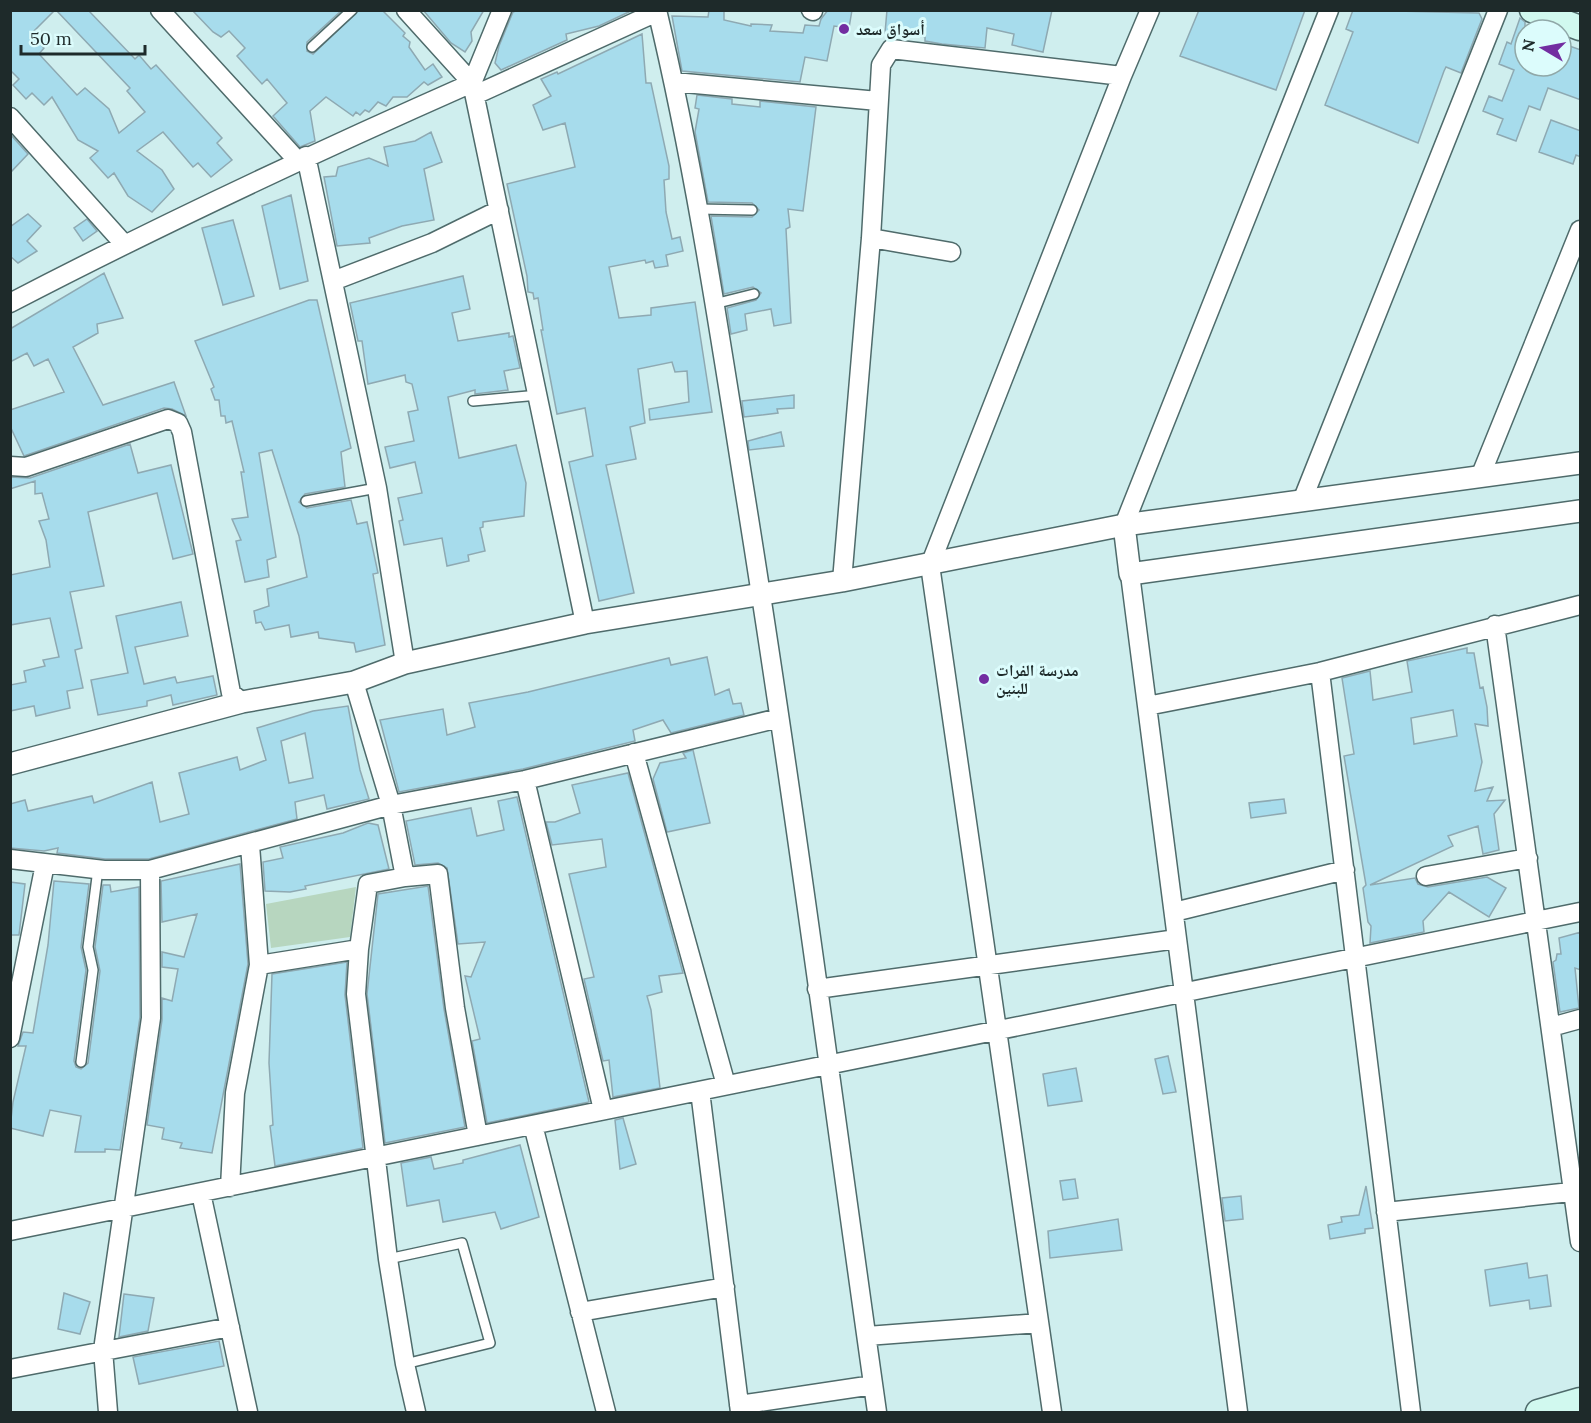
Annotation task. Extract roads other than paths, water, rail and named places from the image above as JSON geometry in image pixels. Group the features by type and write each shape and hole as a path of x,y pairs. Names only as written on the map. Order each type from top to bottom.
{"main road":[{"path":"1532,10 1581,28"},
{"path":"1538,1413 1581,1400"}],"street":[{"path":"406,10 474,89 585,623"},
{"path":"474,89 502,10"},
{"path":"1052,1413 930,565 1150,10"},
{"path":"1238,1413 1124,525 1329,10"},
{"path":"1302,501 1498,10"},
{"path":"10,303 124,244 302,158 474,89 657,11 674,81 697,208 762,596 877,1413"},
{"path":"168,13 302,158 333,281 376,488 405,663"},
{"path":"842,581 871,238 881,65 891,49 1122,76"},
{"path":"674,81 878,101"},
{"path":"10,117 124,244"},
{"path":"333,281 432,243 500,210"},
{"path":"1480,477 1581,230"},
{"path":"871,238 951,252"},
{"path":"10,466 26,467 168,419 178,423 182,432 231,693 242,702"},
{"path":"10,764 242,702 354,682 405,663 585,623 762,596 930,565 1124,525 1581,463"},
{"path":"1130,574 1581,511"},
{"path":"1147,706 1320,672 1495,625 1581,605"},
{"path":"1495,625 1551,1027 1577,1191 1581,1242"},
{"path":"1320,672 1411,1413"},
{"path":"354,682 391,805 405,877"},
{"path":"10,859 98,870 150,870 250,845 391,805 525,780 779,718"},
{"path":"634,753 726,1086"},
{"path":"525,780 603,1110"},
{"path":"230,1187 235,1093 259,965 250,845"},
{"path":"1426,876 1528,858"},
{"path":"10,1038 45,864"},
{"path":"108,1413 103,1350 151,1018 150,870"},
{"path":"1174,912 1345,870"},
{"path":"416,1413 387,1259 356,994 359,949 368,884 438,874 455,1008 478,1136"},
{"path":"10,1231 374,1159 603,1110 1581,912"},
{"path":"817,989 1177,939"},
{"path":"259,965 359,949"},
{"path":"1551,1027 1581,1019"},
{"path":"700,1091 739,1409 873,1385"},
{"path":"533,1125 606,1413"},
{"path":"1386,1212 1577,1191"},
{"path":"201,1193 248,1413"},
{"path":"580,1312 724,1287"},
{"path":"867,1336 1039,1323"},
{"path":"10,1369 230,1327"}],"lane":[{"path":"312,47 352,10"},
{"path":"697,208 752,210"},
{"path":"714,304 754,294"},
{"path":"473,401 539,394"},
{"path":"306,501 376,488"},
{"path":"81,1062 93,970 88,946 98,870"},
{"path":"387,1259 462,1243 490,1343 405,1364"}],"place":[{"name":"أسواق سعد","path":"844,29"},
{"name":"مدرسة الفرات للبنين","path":"984,679"}]}
